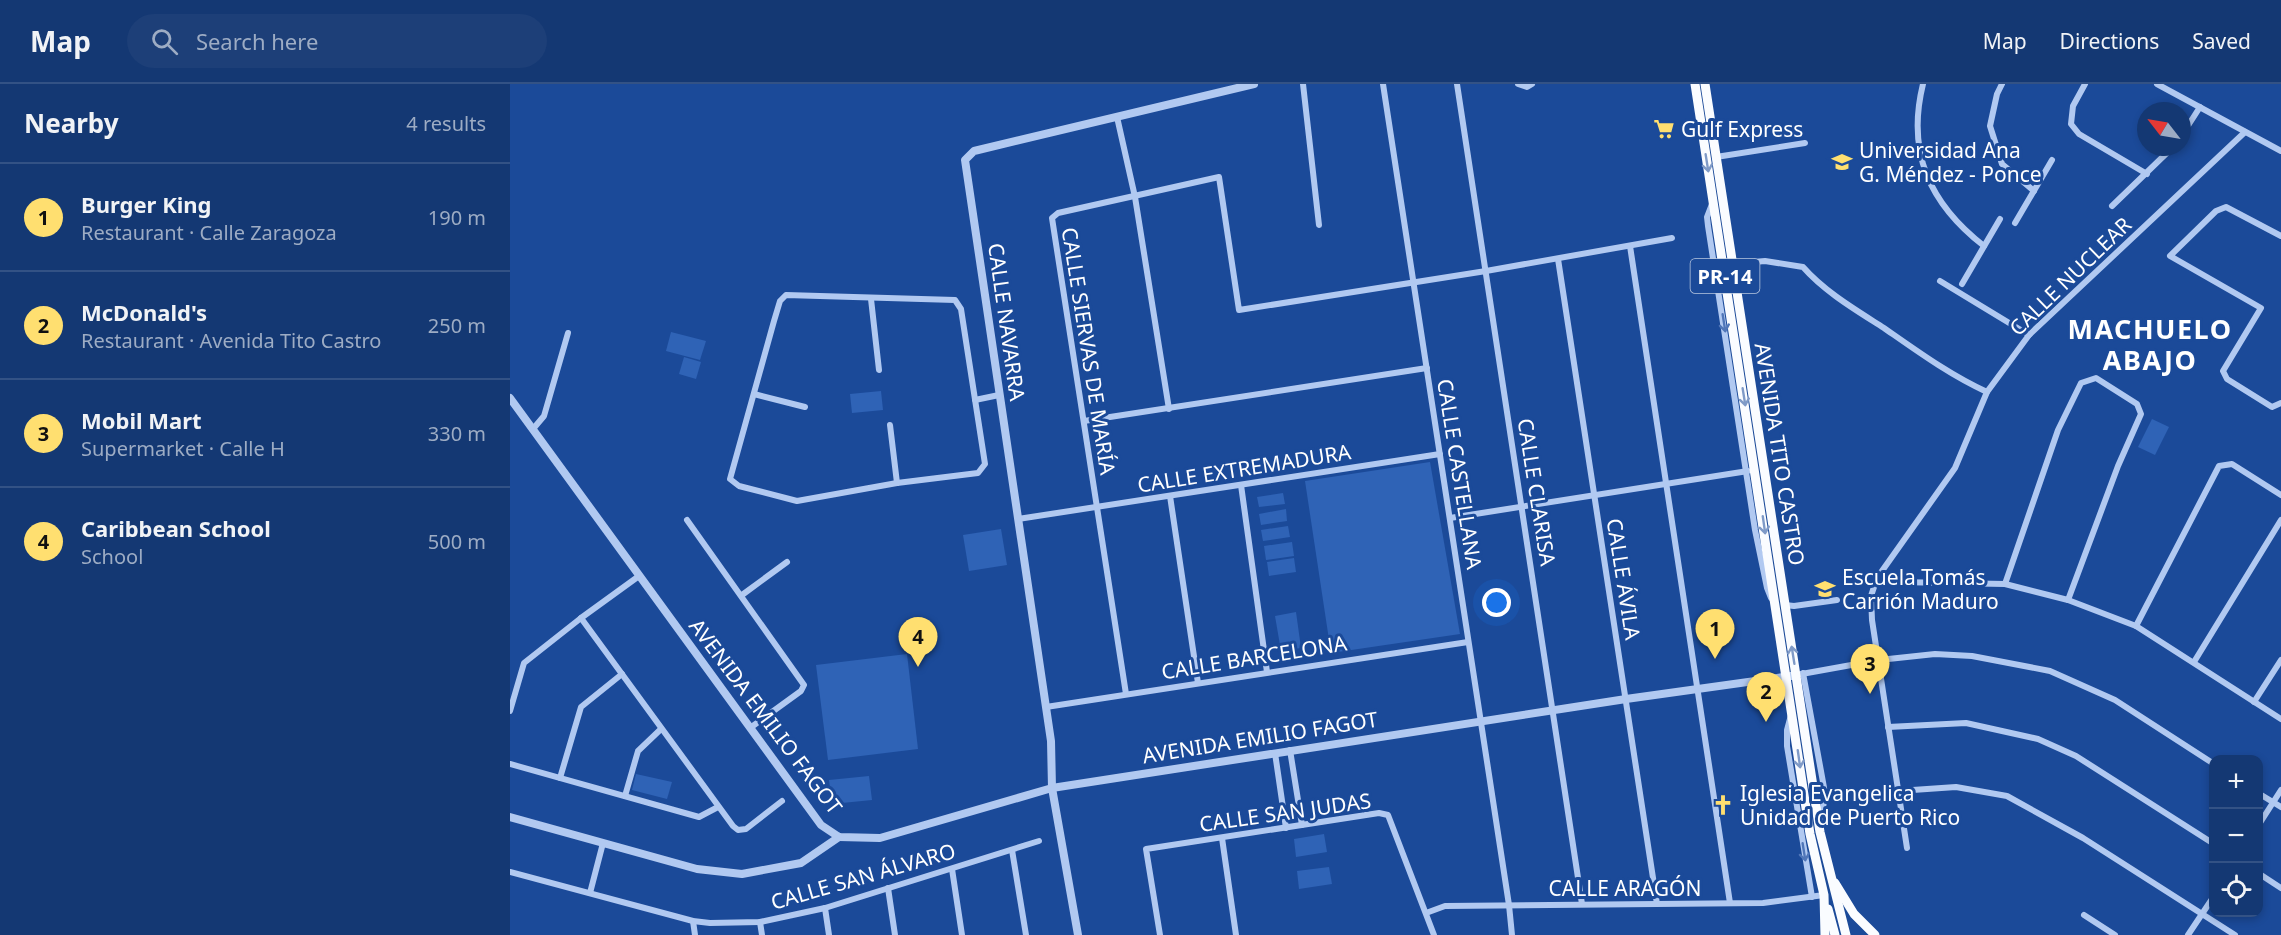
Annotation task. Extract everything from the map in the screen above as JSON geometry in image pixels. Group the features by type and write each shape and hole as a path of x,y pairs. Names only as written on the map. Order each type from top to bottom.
{"main road":[{"name":"AVENIDA TITO CASTRO","path":"1695,84 1751,469 1795,675 1821,832 1846,935"},
{"name":"AVENIDA TITO CASTRO","path":"1705,84 1716,157 1723,265 1764,461 1780,605"},
{"name":"AVENIDA TITO CASTRO","path":"1795,675 1792,712 1810,834 1824,895 1825,935"},
{"path":"1832,878 1854,914 1875,935"},
{"path":"1824,895 1835,935"}],"street":[{"name":"CALLE NAVARRA","path":"1078,935 1052,788 1051,741 965,160 974,151 1254,84"},
{"path":"1303,84 1319,225"},
{"name":"CALLE CASTELLANA","path":"1383,84 1512,935"},
{"name":"CALLE CLARISA","path":"1457,84 1582,904"},
{"path":"1518,84 1523,87 1532,84"},
{"path":"1923,84 1919,102 1917,134 1926,175 1941,205 1962,228 1984,246"},
{"path":"2002,84 1996,94 1990,126 2002,164 2034,192"},
{"path":"2085,84 2073,106 2072,124 2079,134 2147,174"},
{"path":"2157,84 2281,151"},
{"path":"2191,121 2200,107"},
{"path":"1117,117 1135,197 1169,408"},
{"name":"CALLE NUCLEAR","path":"1907,848 1872,620 1871,596 1877,578 1955,468 1987,392 2029,334 2245,132"},
{"path":"1716,157 1805,142"},
{"path":"2112,206 2164,156"},
{"path":"2016,224 2052,160"},
{"name":"CALLE SIERVAS DE MARÍA","path":"1126,694 1052,218 1058,213 1219,177 1239,310 1486,271 1672,238"},
{"path":"1713,201 1707,217 1712,253 1723,265 1765,261 1803,267 1815,280 1842,300 1964,381 1987,392"},
{"path":"2281,236 2226,207 2216,211 2170,256 2261,308 2223,372 2228,379 2272,407 2281,403"},
{"path":"1962,284 2000,219"},
{"path":"1630,246 1730,903"},
{"name":"CALLE ÁVILA","path":"1558,259 1657,904"},
{"path":"1940,281 2029,334"},
{"path":"786,295 871,299 955,300 962,309 985,464 978,473 897,483 797,501 739,486 730,479 780,301 786,295"},
{"path":"871,299 879,370"},
{"path":"532,429 544,416 568,333"},
{"path":"1084,421 1427,368"},
{"path":"2005,584 2058,430 2081,383 2096,378 2137,404 2141,414 2118,466 2068,600"},
{"path":"754,394 805,407"},
{"path":"975,400 999,395"},
{"name":"AVENIDA EMILIO FAGOT","path":"510,398 820,825 839,837 880,838 1052,788 1795,675 1879,660 1935,654 1972,656 2050,671 2115,700 2209,761"},
{"path":"890,425 897,483"},
{"name":"CALLE EXTREMADURA","path":"1018,519 1440,454"},
{"path":"1450,518 1751,469 1764,461"},
{"path":"2136,626 2219,466 2232,464 2281,495"},
{"path":"1751,469 1762,567 1767,588 1780,605 1794,606 1837,600"},
{"path":"1242,485 1267,672"},
{"path":"1170,496 1198,683"},
{"path":"687,520 804,685 801,691 750,728"},
{"path":"2194,662 2281,520"},
{"path":"742,595 787,562"},
{"path":"510,711 524,663 639,576"},
{"path":"1877,578 1898,582 2005,584 2068,600 2136,626 2281,719"},
{"path":"581,618 718,807 738,830 746,829 782,801"},
{"name":"CALLE BARCELONA","path":"1046,707 1468,642"},
{"path":"2254,702 2281,660"},
{"path":"560,778 581,707 622,674"},
{"path":"1792,712 1786,735 1812,897"},
{"path":"1888,727 1966,723 2038,739 2076,756 2209,841"},
{"path":"625,796 638,751 661,729"},
{"path":"1290,750 1302,825"},
{"path":"1275,753 1286,828"},
{"path":"510,764 699,818 718,807"},
{"path":"1898,791 1956,787 2007,796 2083,838 2235,935"},
{"path":"2263,819 2281,790"},
{"path":"2263,796 2281,807"},
{"name":"CALLE SAN JUDAS","path":"1160,935 1146,849 1379,813 1388,815 1434,935"},
{"path":"510,817 697,868 742,874 801,863 839,837"},
{"path":"1222,837 1236,935"},
{"name":"CALLE SAN ÁLVARO","path":"510,872 693,921 760,922 825,908 1039,841"},
{"path":"590,893 603,843"},
{"path":"1012,850 1026,935"},
{"path":"952,869 962,935"},
{"path":"2263,876 2281,888"},
{"path":"888,888 895,935"},
{"name":"CALLE ARAGÓN","path":"1426,913 1445,906 1763,903 1824,895"},
{"path":"2188,935 2209,904"},
{"path":"825,908 829,935"},
{"path":"2084,915 2115,935"},
{"path":"693,921 695,935"},
{"path":"760,922 762,935"}],"shaded area":[{"path":"671,332 706,341 700,360 666,351"},
{"path":"684,357 701,362 696,379 679,374"},
{"path":"881,391 883,410 852,413 850,394"},
{"path":"2152,419 2169,427 2155,455 2138,447"},
{"path":"1430,462 1460,634 1331,653 1305,481"},
{"path":"1283,493 1285,504 1259,507 1257,497"},
{"path":"1286,509 1287,521 1261,525 1259,514"},
{"path":"1288,526 1290,537 1263,541 1261,530"},
{"path":"1001,529 1007,565 969,571 963,535"},
{"path":"1292,542 1294,556 1266,560 1264,546"},
{"path":"1294,558 1296,572 1269,576 1267,562"},
{"path":"1296,612 1301,648 1281,651 1275,616"},
{"path":"907,654 918,749 828,760 816,665"},
{"path":"636,774 672,782 667,799 632,790"},
{"path":"869,776 872,800 832,804 829,780"},
{"path":"1324,834 1327,852 1296,857 1294,839"},
{"path":"1329,867 1332,884 1299,889 1297,871"}],"place":[{"name":"Gulf Express","path":"1664,129"},
{"name":"Universidad Ana G. Méndez - Ponce","path":"1842,162"},
{"name":"Escuela Tomás Carrión Maduro","path":"1825,589"},
{"name":"Burger King","path":"1715,659"},
{"name":"Caribbean School","path":"918,667"},
{"name":"Mobil Mart","path":"1870,694"},
{"name":"McDonald's","path":"1766,722"},
{"name":"Iglesia Evangelica Unidad de Puerto Rico","path":"1723,805"}],"district":[{"name":"MACHUELO ABAJO","path":"2150,344"}]}
